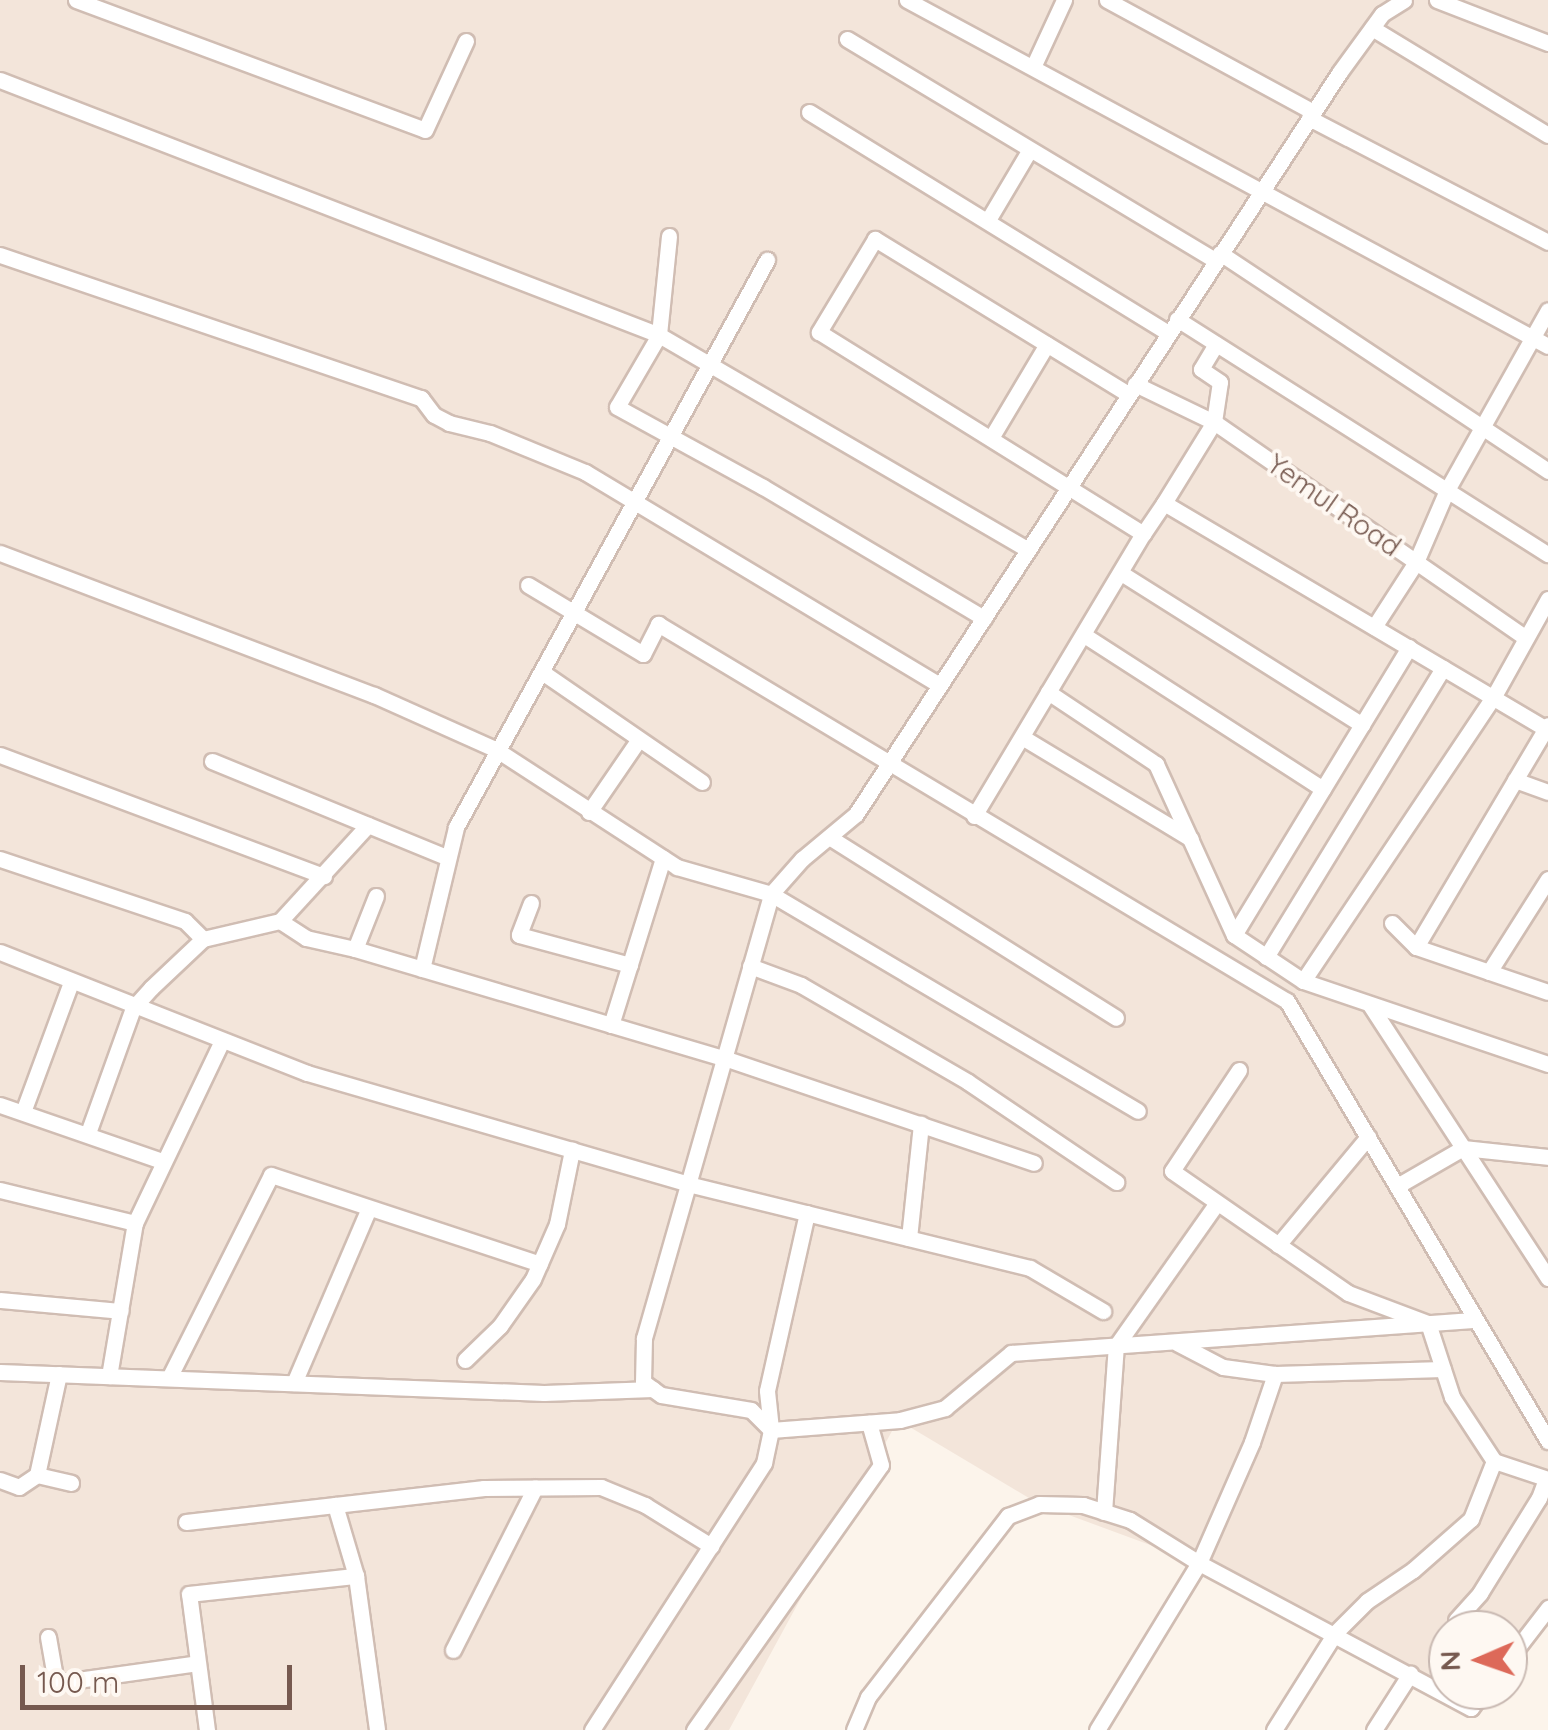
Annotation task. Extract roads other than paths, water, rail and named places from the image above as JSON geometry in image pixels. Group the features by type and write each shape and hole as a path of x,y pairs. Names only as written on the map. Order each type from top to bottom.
{"street":[{"path":"76,0 425,130 466,41"},
{"path":"908,0 1548,346"},
{"path":"1033,68 1064,0"},
{"path":"1107,0 1548,242"},
{"path":"770,1430 751,1410 661,1395 643,1382 644,1338 771,894 856,814 1311,115 1382,14 1404,0"},
{"path":"1437,0 1548,42"},
{"path":"1372,28 1548,135"},
{"path":"847,39 1029,151 1218,257 1548,471"},
{"path":"0,80 659,335 1028,550"},
{"path":"809,112 1172,326 1216,344 1548,554"},
{"path":"988,220 1029,151"},
{"path":"668,236 659,335 616,407 984,618"},
{"name":"Yemul Road","path":"991,438 819,332 875,239 1046,344 1131,389 1214,422 1526,638"},
{"path":"0,255 421,398 434,415 449,424 490,433 585,472 940,686"},
{"path":"422,969 456,826 576,614 767,260"},
{"path":"1374,627 1416,562 1447,490 1548,310"},
{"path":"1046,344 991,438 1144,534"},
{"path":"974,816 1214,422 1220,382 1201,369 1216,344"},
{"path":"1164,504 1547,727 1416,947"},
{"path":"0,553 374,696 497,750 677,867 771,894 1138,1111"},
{"path":"1120,573 1362,724"},
{"path":"528,585 643,654 658,624 1287,1002 1472,1320 1548,1441"},
{"path":"1303,981 1494,696 1548,599"},
{"path":"1084,635 1323,789"},
{"path":"1234,935 1409,648"},
{"path":"1266,957 1443,668"},
{"path":"542,672 702,782"},
{"path":"1048,692 1156,764 1234,935 1303,981 1548,1064"},
{"path":"1022,737 1190,839"},
{"path":"589,812 639,739"},
{"path":"0,755 324,876"},
{"path":"212,761 448,858"},
{"path":"1515,780 1548,792"},
{"path":"88,1133 133,1008 203,939 280,922 368,825"},
{"path":"829,837 1116,1018"},
{"path":"0,858 185,921 203,939"},
{"path":"611,1025 663,858"},
{"path":"1489,972 1548,879"},
{"path":"354,949 376,896"},
{"path":"531,904 518,936 630,966"},
{"path":"280,922 306,938 724,1058 1034,1163"},
{"path":"1392,923 1416,947 1548,992"},
{"path":"0,952 133,1008 307,1073 688,1184 1030,1268 1103,1311"},
{"path":"750,966 801,985 968,1082 1116,1182"},
{"path":"22,1112 70,982"},
{"path":"1369,1004 1548,1278"},
{"path":"109,1376 135,1223 222,1041"},
{"path":"1239,1070 1172,1171 1348,1293 1428,1323"},
{"path":"0,1105 162,1161"},
{"path":"909,1238 921,1124"},
{"path":"1278,1245 1368,1137"},
{"path":"1397,1186 1463,1148 1548,1157"},
{"path":"465,1360 500,1326 540,1264 557,1224 572,1150"},
{"path":"168,1378 271,1175 540,1264"},
{"path":"0,1190 135,1223"},
{"path":"1104,1512 1116,1346 1218,1203"},
{"path":"294,1383 369,1208"},
{"path":"592,1730 764,1463 770,1430 766,1391 807,1213"},
{"path":"0,1300 120,1311"},
{"path":"770,1430 869,1423 946,1408 1010,1354 1472,1320"},
{"path":"1428,1323 1452,1397 1494,1461 1545,1488 1480,1593 1465,1610"},
{"path":"1173,1342 1222,1367 1275,1374 1442,1369"},
{"path":"0,1372 544,1392 653,1389"},
{"path":"0,1480 19,1487 37,1475 60,1374"},
{"path":"1097,1730 1199,1563 1252,1442 1275,1374"},
{"path":"694,1730 881,1465 869,1423"},
{"path":"1274,1730 1335,1633 1367,1601 1412,1570 1471,1519 1494,1461"},
{"path":"37,1475 71,1482"},
{"path":"186,1522 484,1488 602,1487 645,1505 711,1546"},
{"path":"453,1650 535,1488"},
{"path":"854,1730 868,1698 1008,1516 1039,1504 1083,1504 1130,1520 1199,1563 1428,1684"},
{"path":"335,1506 356,1576 376,1730"},
{"path":"207,1730 189,1594 356,1576"},
{"path":"1528,1633 1548,1608"},
{"path":"1532,1628 1548,1638"},
{"path":"48,1637 56,1683 198,1663"},
{"path":"1374,1730 1410,1674"}]}
